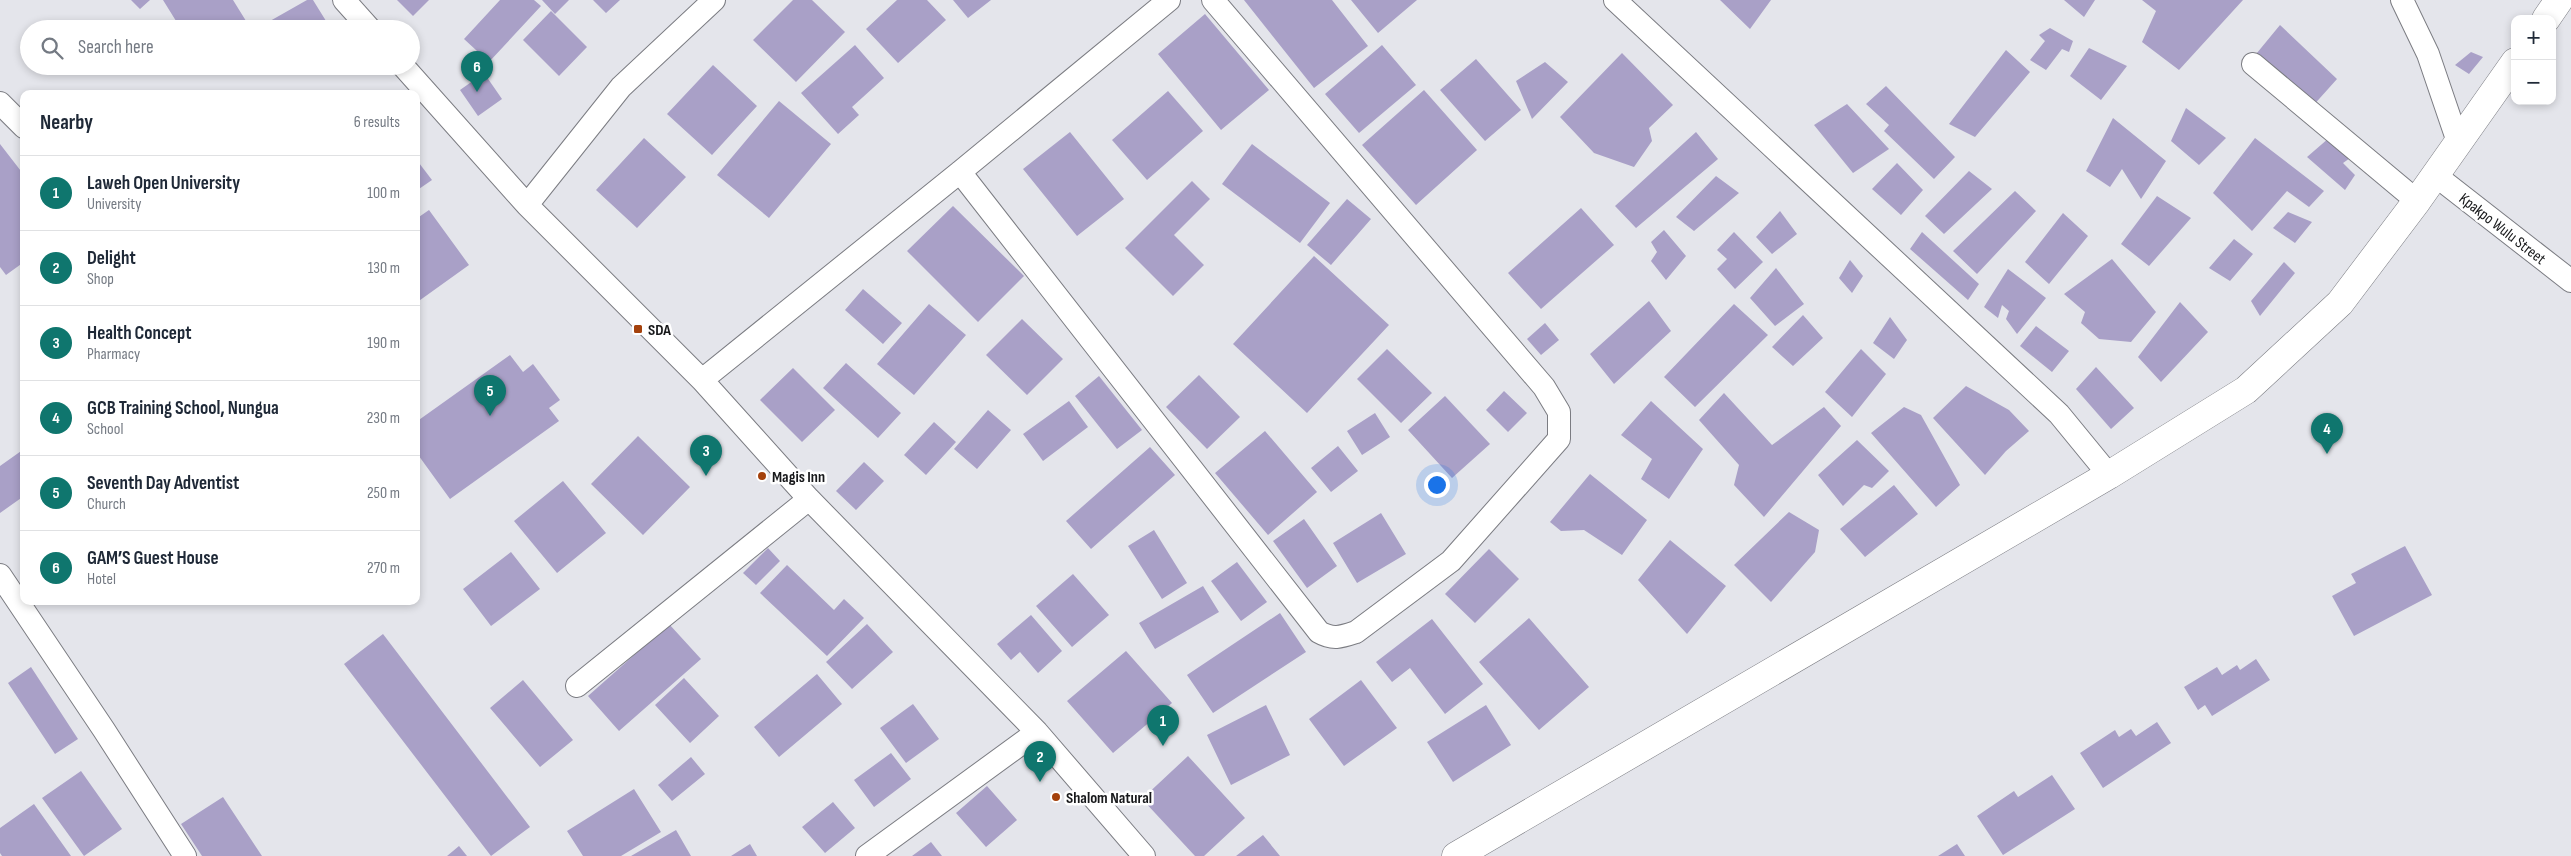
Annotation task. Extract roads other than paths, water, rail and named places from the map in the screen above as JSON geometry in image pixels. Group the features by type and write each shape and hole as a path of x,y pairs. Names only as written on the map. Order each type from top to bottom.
{"street":[{"path":"344,0 362,20"},
{"path":"527,205 621,87 714,0"},
{"path":"702,380 960,172 1169,0"},
{"path":"960,172 1319,632 1328,637 1339,638 1356,632 1451,562 1559,440 1559,412 1544,387 1213,0"},
{"path":"1615,0 2059,414 2109,475"},
{"path":"2402,0 2428,54 2458,142"},
{"path":"2549,15 2559,0"},
{"path":"2253,64 2417,202"},
{"path":"1456,856 2109,475 2246,390 2340,303 2417,202 2511,68"},
{"path":"411,75 527,205 702,380 809,499 1037,732 1144,856"},
{"path":"0,103 20,123"},
{"name":"Kpakpo Wulu Street","path":"2435,175 2571,281"},
{"path":"577,686 809,499"},
{"path":"0,575 20,605"},
{"path":"20,605 185,856"},
{"path":"867,856 1037,732"}],"place":[{"name":"GAM’S Guest House","path":"477,92"},
{"name":"SDA","path":"638,329"},
{"name":"Seventh Day Adventist","path":"490,416"},
{"name":"GCB Training School, Nungua","path":"2327,454"},
{"name":"Health Concept","path":"706,476"},
{"name":"Magis Inn","path":"762,476"},
{"name":"Laweh Open University","path":"1163,746"},
{"name":"Delight","path":"1040,782"},
{"name":"Shalom Natural","path":"1056,797"}]}
